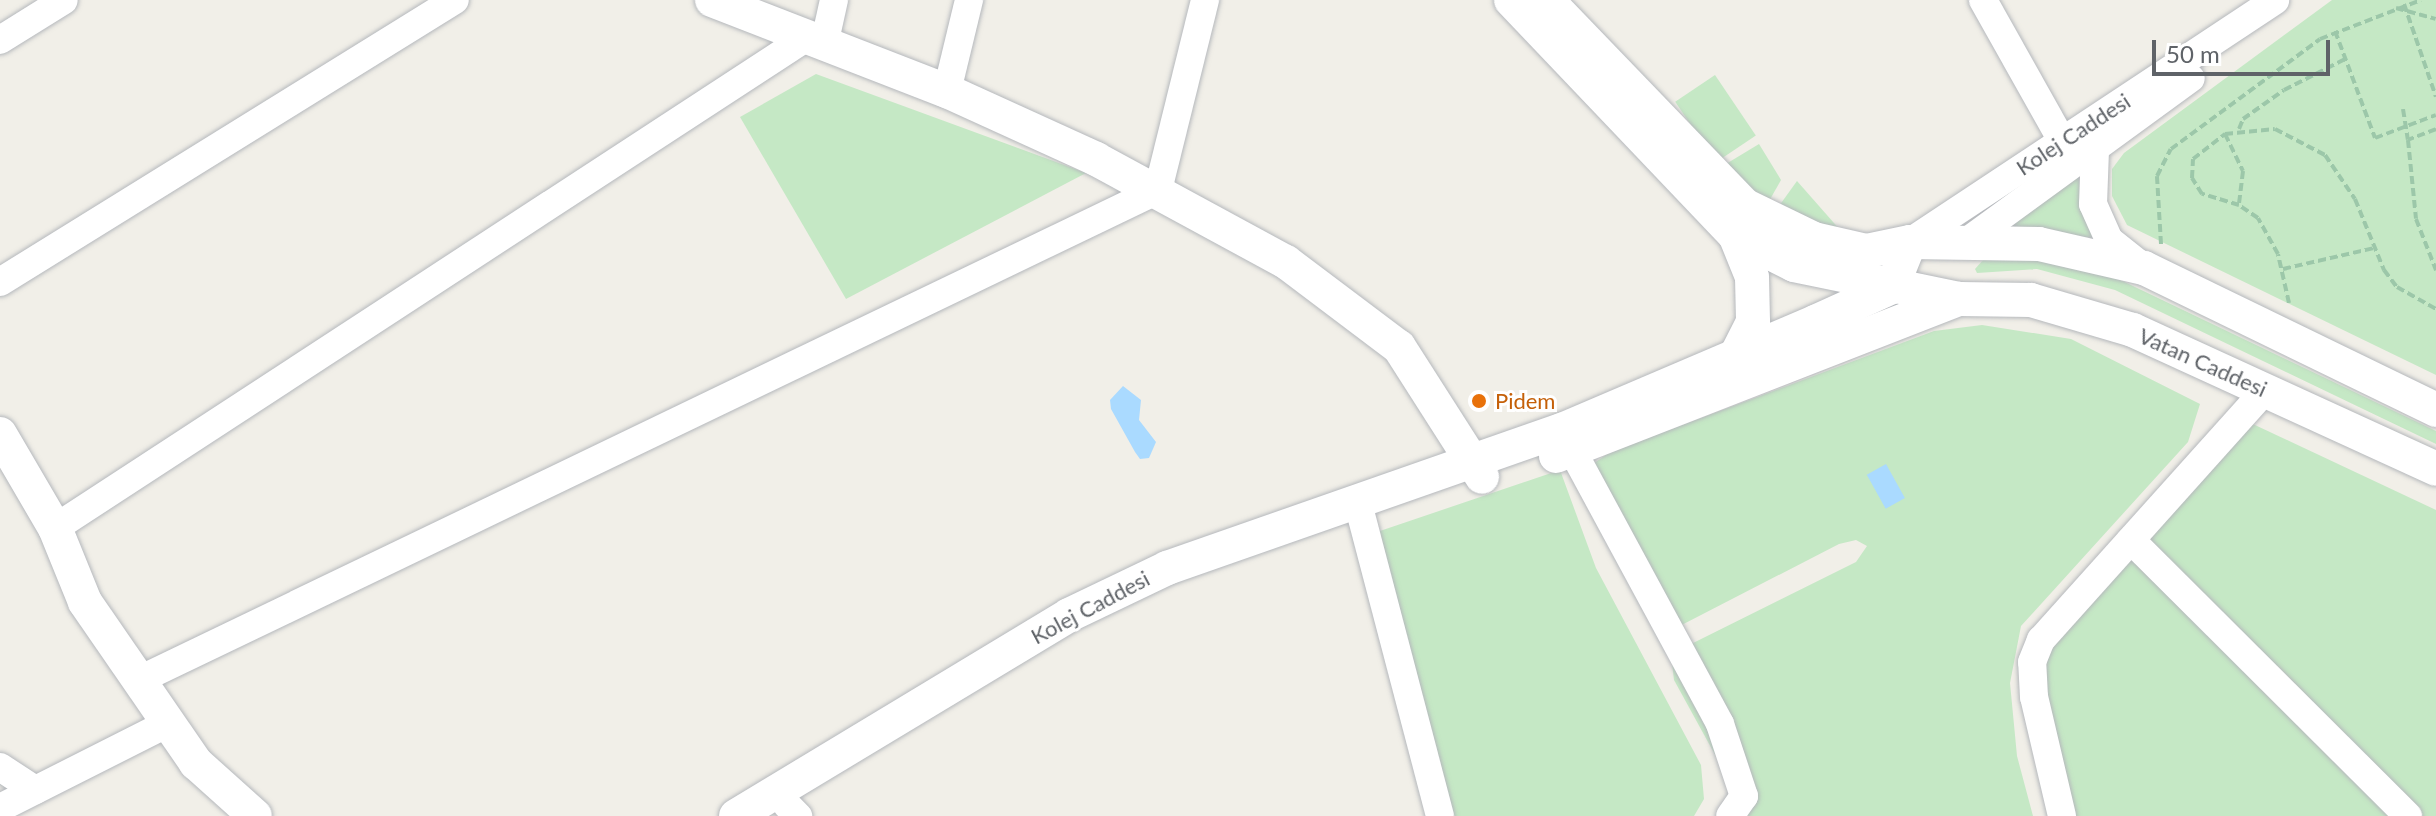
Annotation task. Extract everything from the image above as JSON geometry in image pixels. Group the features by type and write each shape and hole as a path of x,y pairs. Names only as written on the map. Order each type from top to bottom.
{"street":[{"path":"0,40 64,0"},
{"path":"0,282 455,0"},
{"path":"55,528 814,42 834,0"},
{"path":"947,91 969,0"},
{"path":"1158,190 1205,0"},
{"path":"1511,0 1735,235 1794,265 1959,299"},
{"path":"1547,0 1744,205 1814,239 1867,251 1910,242 2039,244 2093,255 2158,274"},
{"path":"1983,0 2062,141"},
{"name":"Kolej Caddesi","path":"1910,242 2062,141 2243,10 2275,0"},
{"name":"Kolej Caddesi","path":"1962,245 2095,150 2293,0"},
{"path":"728,4 814,42 947,91 1158,190 1286,262 1367,318 1399,347 1478,470"},
{"path":"2095,150 2093,204 2109,240 2158,274 2436,410"},
{"path":"139,680 1158,190"},
{"path":"1735,235 1752,277 1753,322 1736,356"},
{"path":"1478,470 1562,430 1892,287 1910,242"},
{"path":"1959,299 1962,245"},
{"path":"1478,470 1572,450 1959,299"},
{"name":"Vatan Caddesi","path":"1959,299 2031,300 2133,330 2436,469"},
{"path":"2062,816 2034,697 2032,662 2041,640 2265,390"},
{"path":"0,434 55,528 85,602 196,763 255,816"},
{"path":"1572,450 1720,724 1744,796 1730,816"},
{"name":"Kolej Caddesi","path":"784,812 1101,611 1168,577 1478,470"},
{"name":"Kolej Caddesi","path":"736,816 1097,601 1167,568 1478,470"},
{"path":"1360,511 1440,816"},
{"path":"2131,540 2408,816"},
{"path":"0,808 168,723"},
{"path":"0,767 35,790"}],"path":[{"path":"2158,274 2157,176 2171,149 2335,31 2421,0"},
{"path":"2405,7 2436,19"},
{"path":"2405,7 2436,97"},
{"path":"2335,31 2375,138 2436,115"},
{"path":"2238,130 2243,119 2284,90 2345,59"},
{"path":"2403,109 2416,219 2436,270"},
{"path":"2408,140 2436,129"},
{"path":"2289,303 2283,270 2258,218 2239,205 2202,194 2192,178 2193,159 2225,134 2238,130 2291,133 2325,155 2355,199 2374,248 2397,287 2436,309"},
{"path":"2225,134 2243,171 2239,205"},
{"path":"2283,270 2374,248"}],"green space":[{"path":"2332,0 2436,0 2436,375 2127,225 2112,196 2112,169 2124,153"},
{"path":"816,74 1086,173 846,299 740,117"},
{"path":"1715,75 1756,136 1716,162 1675,102"},
{"path":"1759,144 1781,180 1768,203 1721,167"},
{"path":"2079,172 2081,209 2094,238 2002,228"},
{"path":"1797,181 1841,231 1834,237 1779,206"},
{"path":"2032,259 2110,275 2436,431 2436,444 2115,290 2037,269 1977,273 1975,269 1983,260"},
{"path":"1982,325 2071,339 2200,404 2188,442 2021,626 2010,683 2017,756 2033,816 1730,816 1736,793 1674,680 1671,654 1856,562 1867,546 1856,540 1839,544 1670,631 1583,471 1610,452 1934,331"},
{"path":"2240,418 2436,510 2436,816 2062,816 2041,640"},
{"path":"1560,470 1596,568 1701,765 1704,799 1694,816 1447,816 1377,532"}],"water":[{"path":"1123,386 1141,400 1139,420 1156,442 1149,458 1140,459 1111,409 1110,400"},
{"path":"1886,464 1905,498 1886,509 1867,475"}],"place":[{"name":"Pidem","path":"1479,401"}]}
